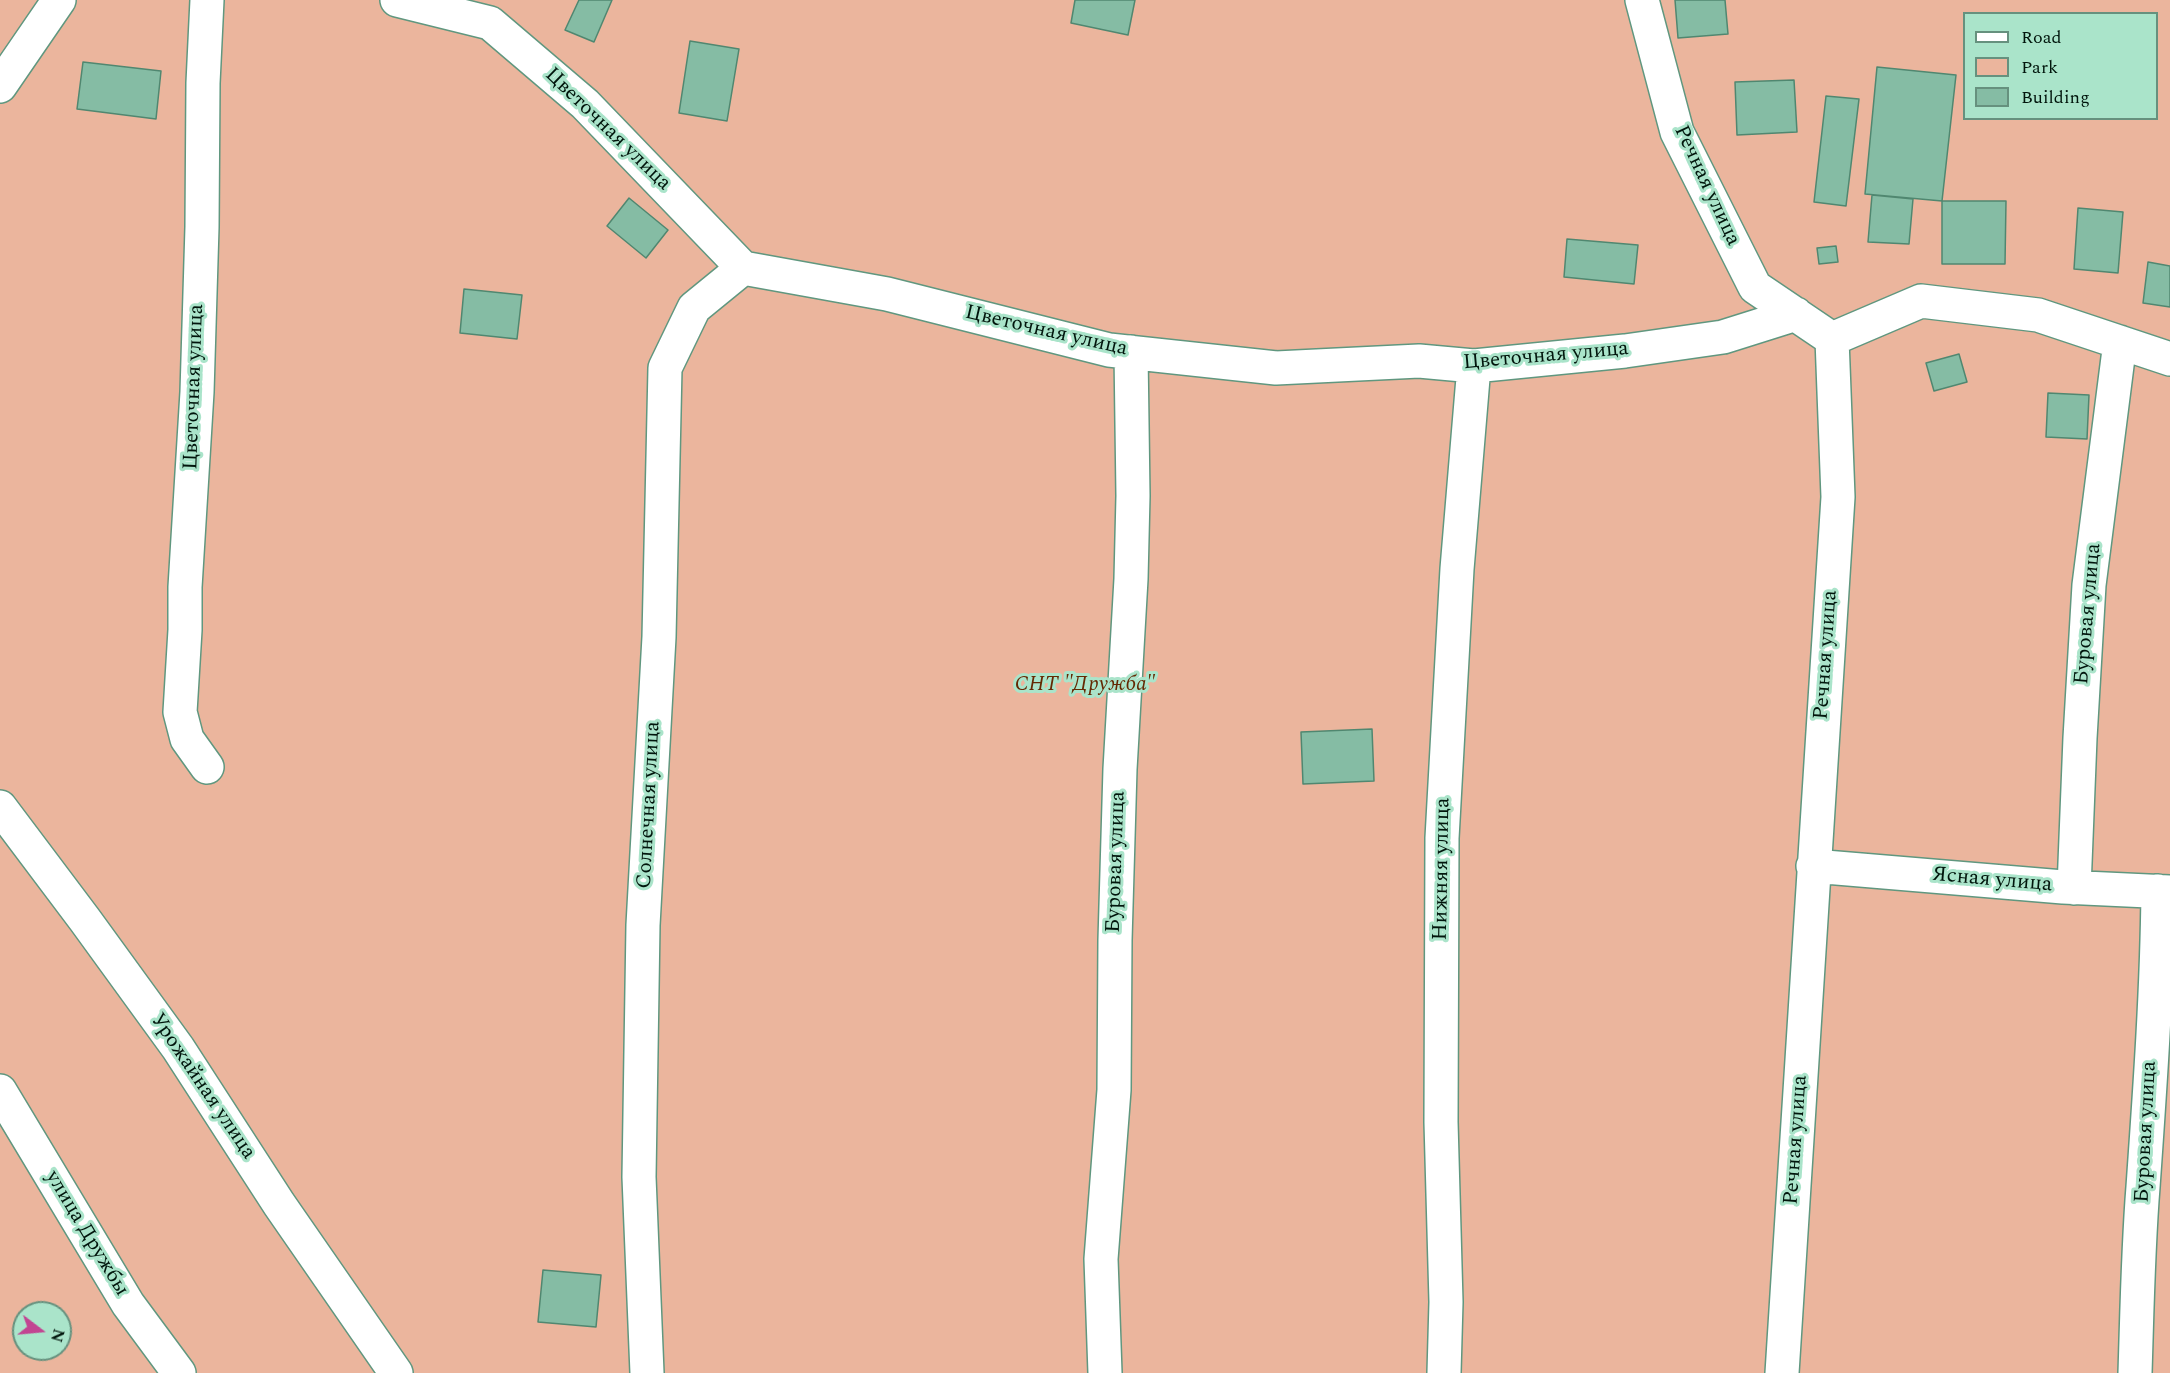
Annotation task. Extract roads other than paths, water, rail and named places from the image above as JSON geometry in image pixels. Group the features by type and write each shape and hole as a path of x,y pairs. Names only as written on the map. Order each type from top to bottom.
{"street":[{"path":"0,86 59,0"},
{"name":"Цветочная улица","path":"207,0 203,83 197,392 184,587 185,639 180,712 187,739 207,767"},
{"name":"Цветочная улица","path":"397,0 490,23 585,104 743,268 887,294 1110,350 1276,368 1419,361 1474,366 1626,351 1723,337 1796,314"},
{"name":"Речная улица","path":"1642,0 1677,132 1755,287 1832,339 1838,497 1782,1373"},
{"name":"Солнечная улица","path":"647,1373 639,1177 643,949 659,638 665,368 694,308 743,268"},
{"path":"1832,339 1922,301 2038,315 2170,359"},
{"name":"Буровая улица","path":"2074,888 2080,738 2090,585 2120,342"},
{"name":"Буровая улица","path":"1105,1373 1101,1259 1114,1090 1115,940 1120,780 1131,579 1133,496 1131,352"},
{"name":"Нижняя улица","path":"1444,1373 1446,1302 1441,1122 1442,838 1457,569 1474,366"},
{"name":"Урожайная улица","path":"0,807 178,1048 279,1204 396,1373"},
{"name":"Ясная улица","path":"1814,866 2074,888 2164,891"},
{"name":"Буровая улица","path":"2135,1373 2142,1198 2148,1132 2157,953 2164,891"},
{"name":"улица Дружбы","path":"0,1091 128,1304 179,1373"}],"park label":[{"name":"СНТ \"Дружба\"","path":"1085,686"}]}
